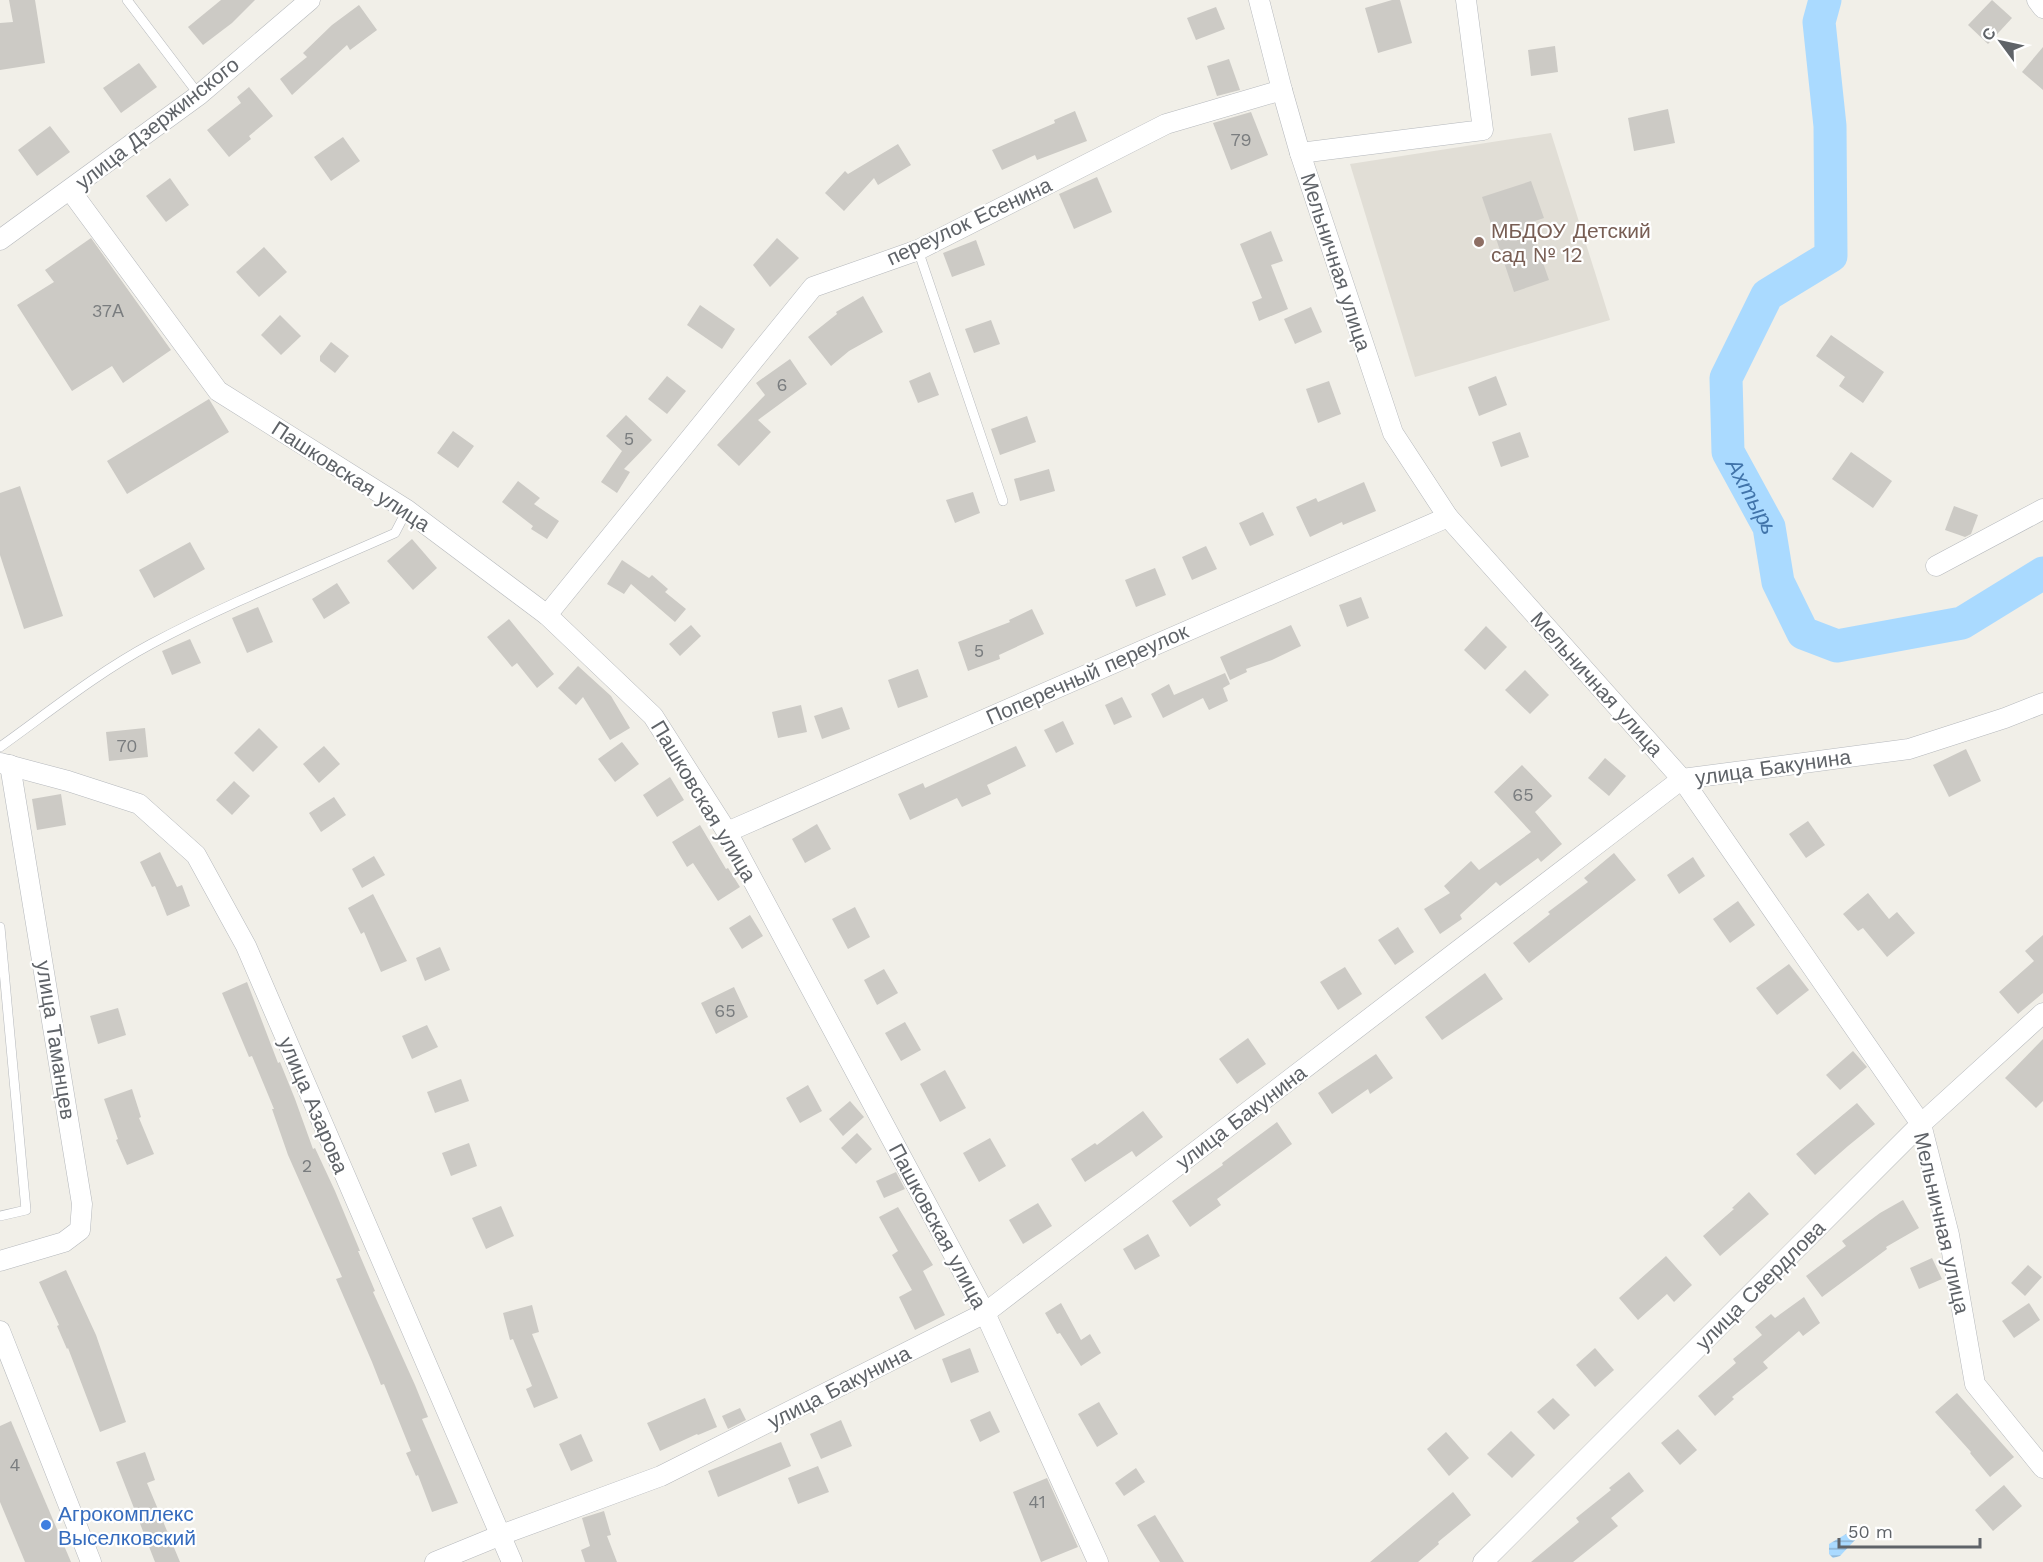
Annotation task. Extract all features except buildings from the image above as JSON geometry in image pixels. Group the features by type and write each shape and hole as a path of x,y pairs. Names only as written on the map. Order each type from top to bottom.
{"street":[{"name":"улица Дзержинского","path":"0,240 199,95 310,0"},
{"name":"Мельничная улица","path":"1259,0 1300,153 1393,433 1448,517 1682,779 1921,1124 1949,1235 1975,1384 2043,1468"},
{"path":"1300,153 1483,130 1466,0"},
{"path":"2037,0 2043,8"},
{"name":"переулок Есенина","path":"547,615 813,287 918,250 1166,124 1282,90"},
{"name":"Пашковская улица","path":"70,190 219,391 407,510 547,615 653,716 727,832 985,1313 1098,1562"},
{"path":"1936,566 2043,509"},
{"name":"Поперечный переулок","path":"727,832 1448,517"},
{"name":"улица Бакунина","path":"435,1562 501,1535 662,1476 985,1313 1682,779 1909,749 2005,718 2043,703"},
{"name":"улица Таманцев","path":"0,1261 64,1242 80,1230 82,1204 5,764"},
{"name":"улица Азарова","path":"5,764 139,804 196,855 246,946 512,1562"},
{"name":"улица Свердлова","path":"1483,1562 1921,1124 2043,1013"},
{"path":"0,1331 92,1562"}],"lane":[{"path":"127,0 199,95"},
{"path":"918,250 1003,501"},
{"path":"0,747 95,679 149,645 395,533 407,510"},
{"path":"0,927 26,1210 0,1216"}],"shaded area":[{"name":"МБДОУ Детский сад № 12","path":"1551,133 1610,320 1415,377 1350,164"}],"water":[{"path":"1854,1532 1855,1540 1840,1556 1833,1558 1829,1554 1829,1544"}],"waterway":[{"name":"Ахтырь","path":"1825,0 1819,22 1830,126 1831,256 1767,295 1726,378 1728,452 1769,527 1778,582 1803,633 1837,646 1962,623 2043,573"}],"place":[{"name":"МБДОУ Детский сад № 12","path":"1479,242"},
{"name":"Агрокомплекс Выселковский","path":"46,1525"}]}
